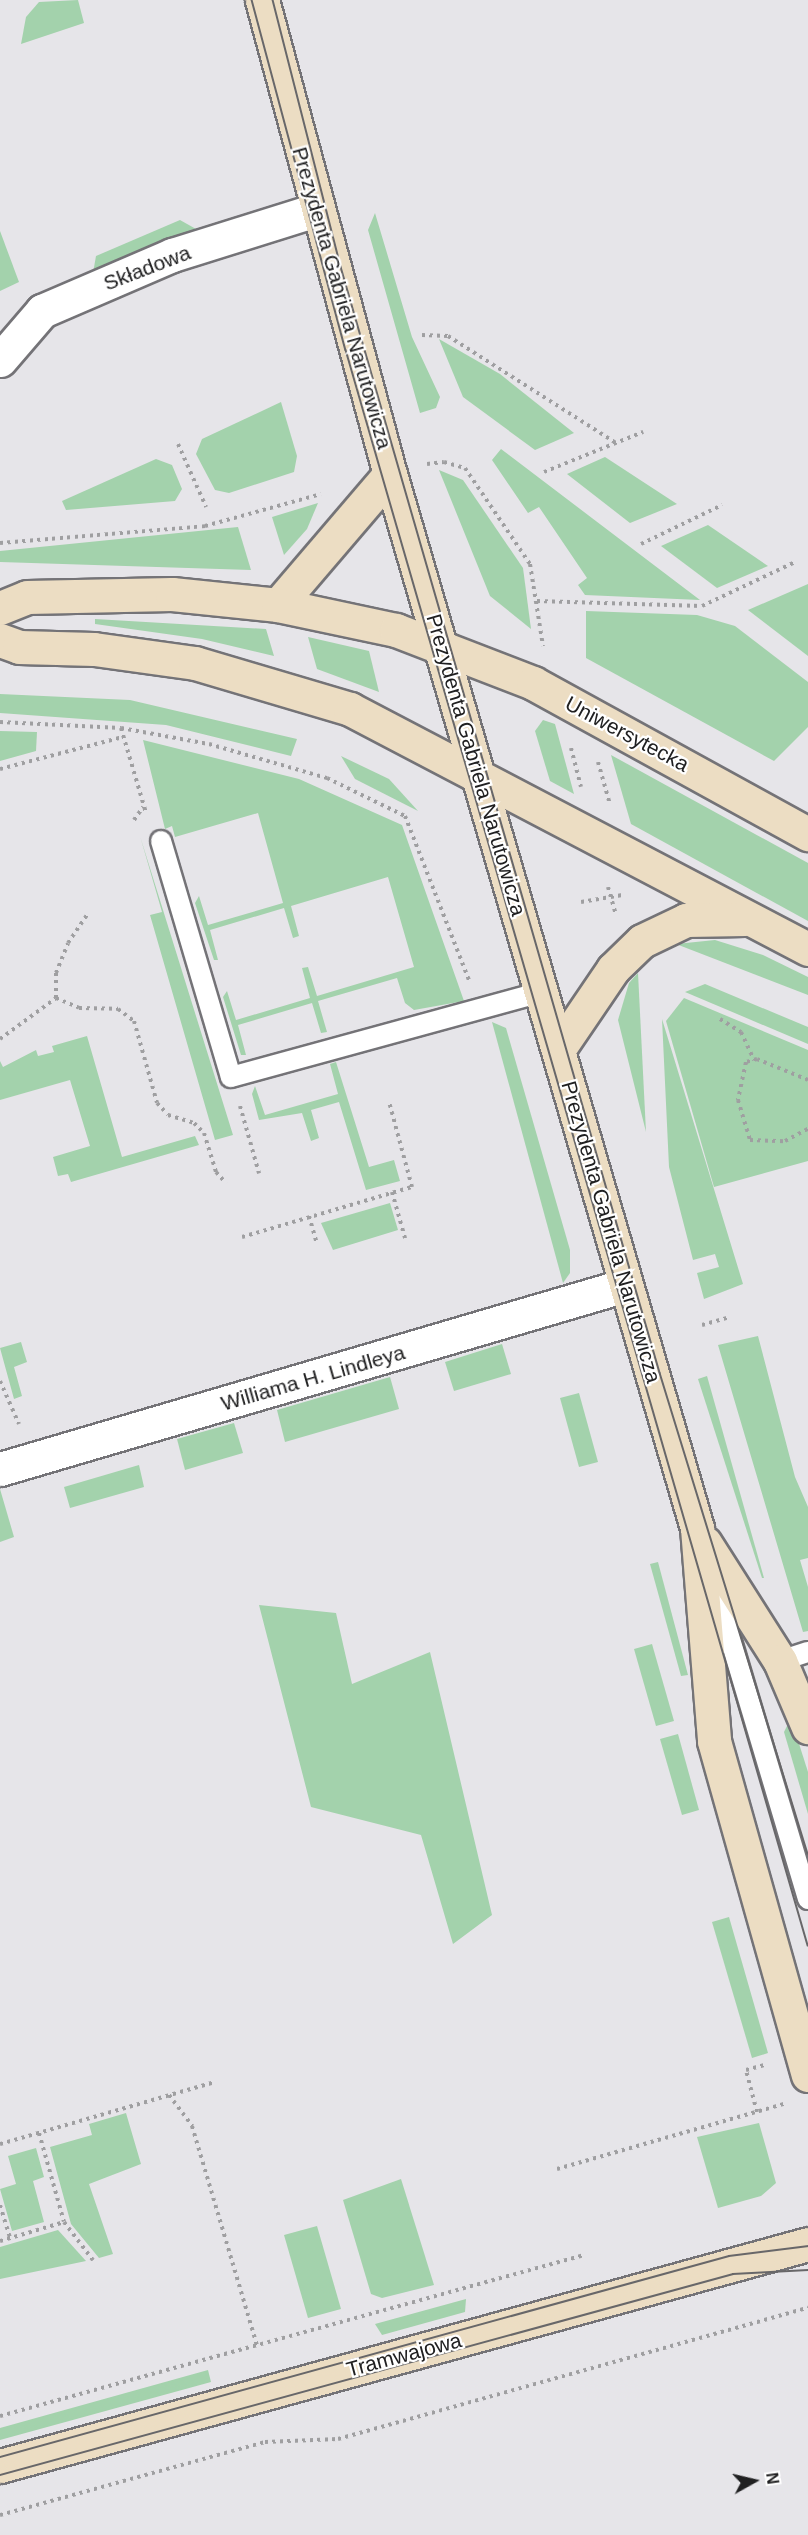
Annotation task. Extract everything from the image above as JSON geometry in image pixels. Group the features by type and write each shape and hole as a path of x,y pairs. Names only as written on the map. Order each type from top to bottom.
{"street":[{"name":"Prezydenta Gabriela Narutowicza","path":"262,0 316,210 390,474 697,1528 714,1741 799,2089"},
{"name":"Składowa","path":"0,360 42,311 172,255 316,210"},
{"path":"278,605 390,474"},
{"name":"Uniwersytecka","path":"0,608 27,597 112,594 278,605 441,644 556,696 808,834"},
{"path":"0,640 19,647 144,655 254,677 350,709 476,771 808,949"},
{"path":"558,1050 613,969 651,935 704,917 759,922"},
{"name":"Williama H. Lindleya","path":"0,1468 626,1285"},
{"name":"Prezydenta Gabriela Narutowicza","path":"697,1528 794,1657 808,1726"},
{"name":"Tramwajowa","path":"0,2466 808,2244"}],"lane":[{"path":"161,841 231,1077 541,992"},
{"path":"697,1528 808,1899"}],"path":[{"path":"422,335 448,336 616,443"},
{"path":"544,472 643,432"},
{"path":"178,444 206,507"},
{"path":"433,463 465,468 530,564 537,601 540,637 583,794"},
{"path":"0,543 205,526 323,493"},
{"path":"642,544 722,505"},
{"path":"537,601 702,606 793,563"},
{"path":"0,722 121,728 209,744 306,771 405,816 479,1009"},
{"path":"121,728 143,807 161,841"},
{"path":"0,769 123,737"},
{"path":"596,753 612,810"},
{"path":"134,820 143,807"},
{"path":"605,876 619,924"},
{"path":"581,902 634,893"},
{"path":"56,998 56,973 68,943 89,912"},
{"path":"0,1039 56,998"},
{"path":"56,998 79,1008 118,1009 134,1021 158,1103 168,1115 194,1123 204,1133 216,1172 226,1183"},
{"path":"720,1019 741,1032 754,1060"},
{"path":"808,1080 754,1060 746,1062 738,1100 750,1140 785,1142 808,1129"},
{"path":"231,1077 259,1173"},
{"path":"242,1237 412,1187 389,1102"},
{"path":"392,1192 405,1238"},
{"path":"309,1216 317,1244"},
{"path":"702,1325 727,1318"},
{"path":"0,1381 22,1430"},
{"path":"757,2112 746,2070 769,2064"},
{"path":"0,2144 212,2083"},
{"path":"557,2169 757,2112 799,2089"},
{"path":"169,2095 192,2126 257,2346"},
{"path":"39,2133 64,2222 93,2260"},
{"path":"0,2205 10,2238"},
{"path":"0,2241 64,2222"},
{"path":"0,2416 584,2255"},
{"path":"0,2515 266,2442 338,2439 808,2308"}],"green space":[{"path":"78,0 84,23 21,44 26,17 39,2"},
{"path":"375,213 412,337 440,397 436,408 420,413 368,230"},
{"path":"180,220 196,229 93,273 96,256"},
{"path":"0,231 19,282 0,291"},
{"path":"439,339 500,374 574,433 535,450 463,397"},
{"path":"281,402 297,456 294,472 229,493 215,490 196,454 202,439"},
{"path":"501,449 700,600 585,595 578,585 587,578 539,507 528,513 492,460"},
{"path":"605,457 677,504 630,523 567,474"},
{"path":"156,459 172,465 182,489 175,501 66,510 62,501"},
{"path":"439,470 463,480 523,568 531,629 490,596"},
{"path":"318,503 307,529 284,555 272,517"},
{"path":"708,525 768,566 717,588 661,546"},
{"path":"238,527 251,570 0,562 0,551"},
{"path":"808,584 808,656 748,610"},
{"path":"586,611 697,615 735,626 808,682 808,727 774,761 586,658"},
{"path":"95,619 266,629 274,656 202,639 95,624"},
{"path":"308,637 369,651 379,692 317,669"},
{"path":"0,694 130,700 297,739 291,756 166,725 0,713"},
{"path":"543,720 555,724 574,794 550,781 535,731"},
{"path":"0,731 37,732 36,751 0,761"},
{"path":"143,740 299,779 402,825 464,1001 414,1010 405,1003 397,978 318,1001 327,1032 321,1033 312,1003 238,1025 246,1055 241,1055 223,997 227,991 236,1020 310,998 302,968 308,967 317,996 414,967 388,877 291,906 299,936 293,938 284,908 210,930 218,960 214,960 195,903 199,896 208,925 283,903 258,813 175,837 172,826 165,829"},
{"path":"611,755 808,863 808,921 631,824"},
{"path":"341,756 389,779 418,811 355,779"},
{"path":"140,836 233,1135 215,1140 150,915 162,912"},
{"path":"715,940 763,955 808,977 808,995 676,944"},
{"path":"638,973 646,1132 618,1020 629,983"},
{"path":"705,984 808,1027 808,1044 685,992"},
{"path":"684,998 808,1050 808,1161 714,1187 666,1021"},
{"path":"662,1019 743,1284 704,1299 697,1273 719,1267 715,1254 693,1260 669,1167"},
{"path":"492,1022 506,1028 570,1250 570,1273 563,1283"},
{"path":"87,1036 122,1157 195,1136 199,1145 71,1182 68,1174 58,1176 53,1157 90,1146 70,1080 0,1100 0,1061 3,1067 36,1050 38,1056 54,1052 52,1046"},
{"path":"336,1062 369,1167 394,1160 400,1181 366,1190 339,1102 311,1110 319,1138 311,1141 302,1113 259,1120 252,1094 255,1086 265,1115 338,1094 330,1064"},
{"path":"390,1203 398,1230 333,1250 321,1223"},
{"path":"758,1336 795,1477 808,1507 808,1558 800,1560 808,1587 808,1631 803,1632 718,1345"},
{"path":"21,1342 27,1362 14,1367 22,1396 14,1399 0,1348"},
{"path":"502,1344 511,1374 454,1391 445,1362"},
{"path":"707,1376 764,1578 762,1578 698,1379"},
{"path":"390,1377 399,1409 285,1442 277,1410"},
{"path":"579,1393 598,1462 579,1467 560,1398"},
{"path":"234,1423 243,1453 185,1470 177,1439"},
{"path":"139,1465 144,1487 70,1508 64,1487"},
{"path":"0,1489 14,1537 0,1542"},
{"path":"658,1562 688,1675 681,1676 650,1564"},
{"path":"259,1605 336,1613 352,1684 430,1652 492,1915 453,1944 421,1835 311,1807"},
{"path":"652,1644 674,1721 656,1726 634,1649"},
{"path":"787,1726 794,1728 808,1772 808,1814 784,1732"},
{"path":"678,1734 699,1810 682,1815 660,1739"},
{"path":"729,1917 768,2053 752,2058 712,1922"},
{"path":"126,2113 141,2164 89,2184 113,2254 99,2258 71,2224 50,2147 92,2135 89,2124"},
{"path":"759,2123 776,2183 761,2196 718,2208 697,2137"},
{"path":"36,2148 44,2177 33,2181 44,2222 12,2231 0,2189 16,2184 8,2156"},
{"path":"401,2179 434,2285 382,2298 371,2294 343,2200"},
{"path":"317,2226 341,2309 308,2318 284,2235"},
{"path":"58,2230 86,2261 0,2279 0,2247"},
{"path":"466,2299 465,2312 382,2335 375,2324"},
{"path":"208,2370 211,2382 0,2440 0,2428"}],"tram line":[{"path":"252,0 346,350 808,1945"},
{"path":"273,0 341,267 660,1373 808,1854"},
{"path":"0,2457 729,2256 808,2246"},
{"path":"0,2475 733,2274 808,2270"}]}
